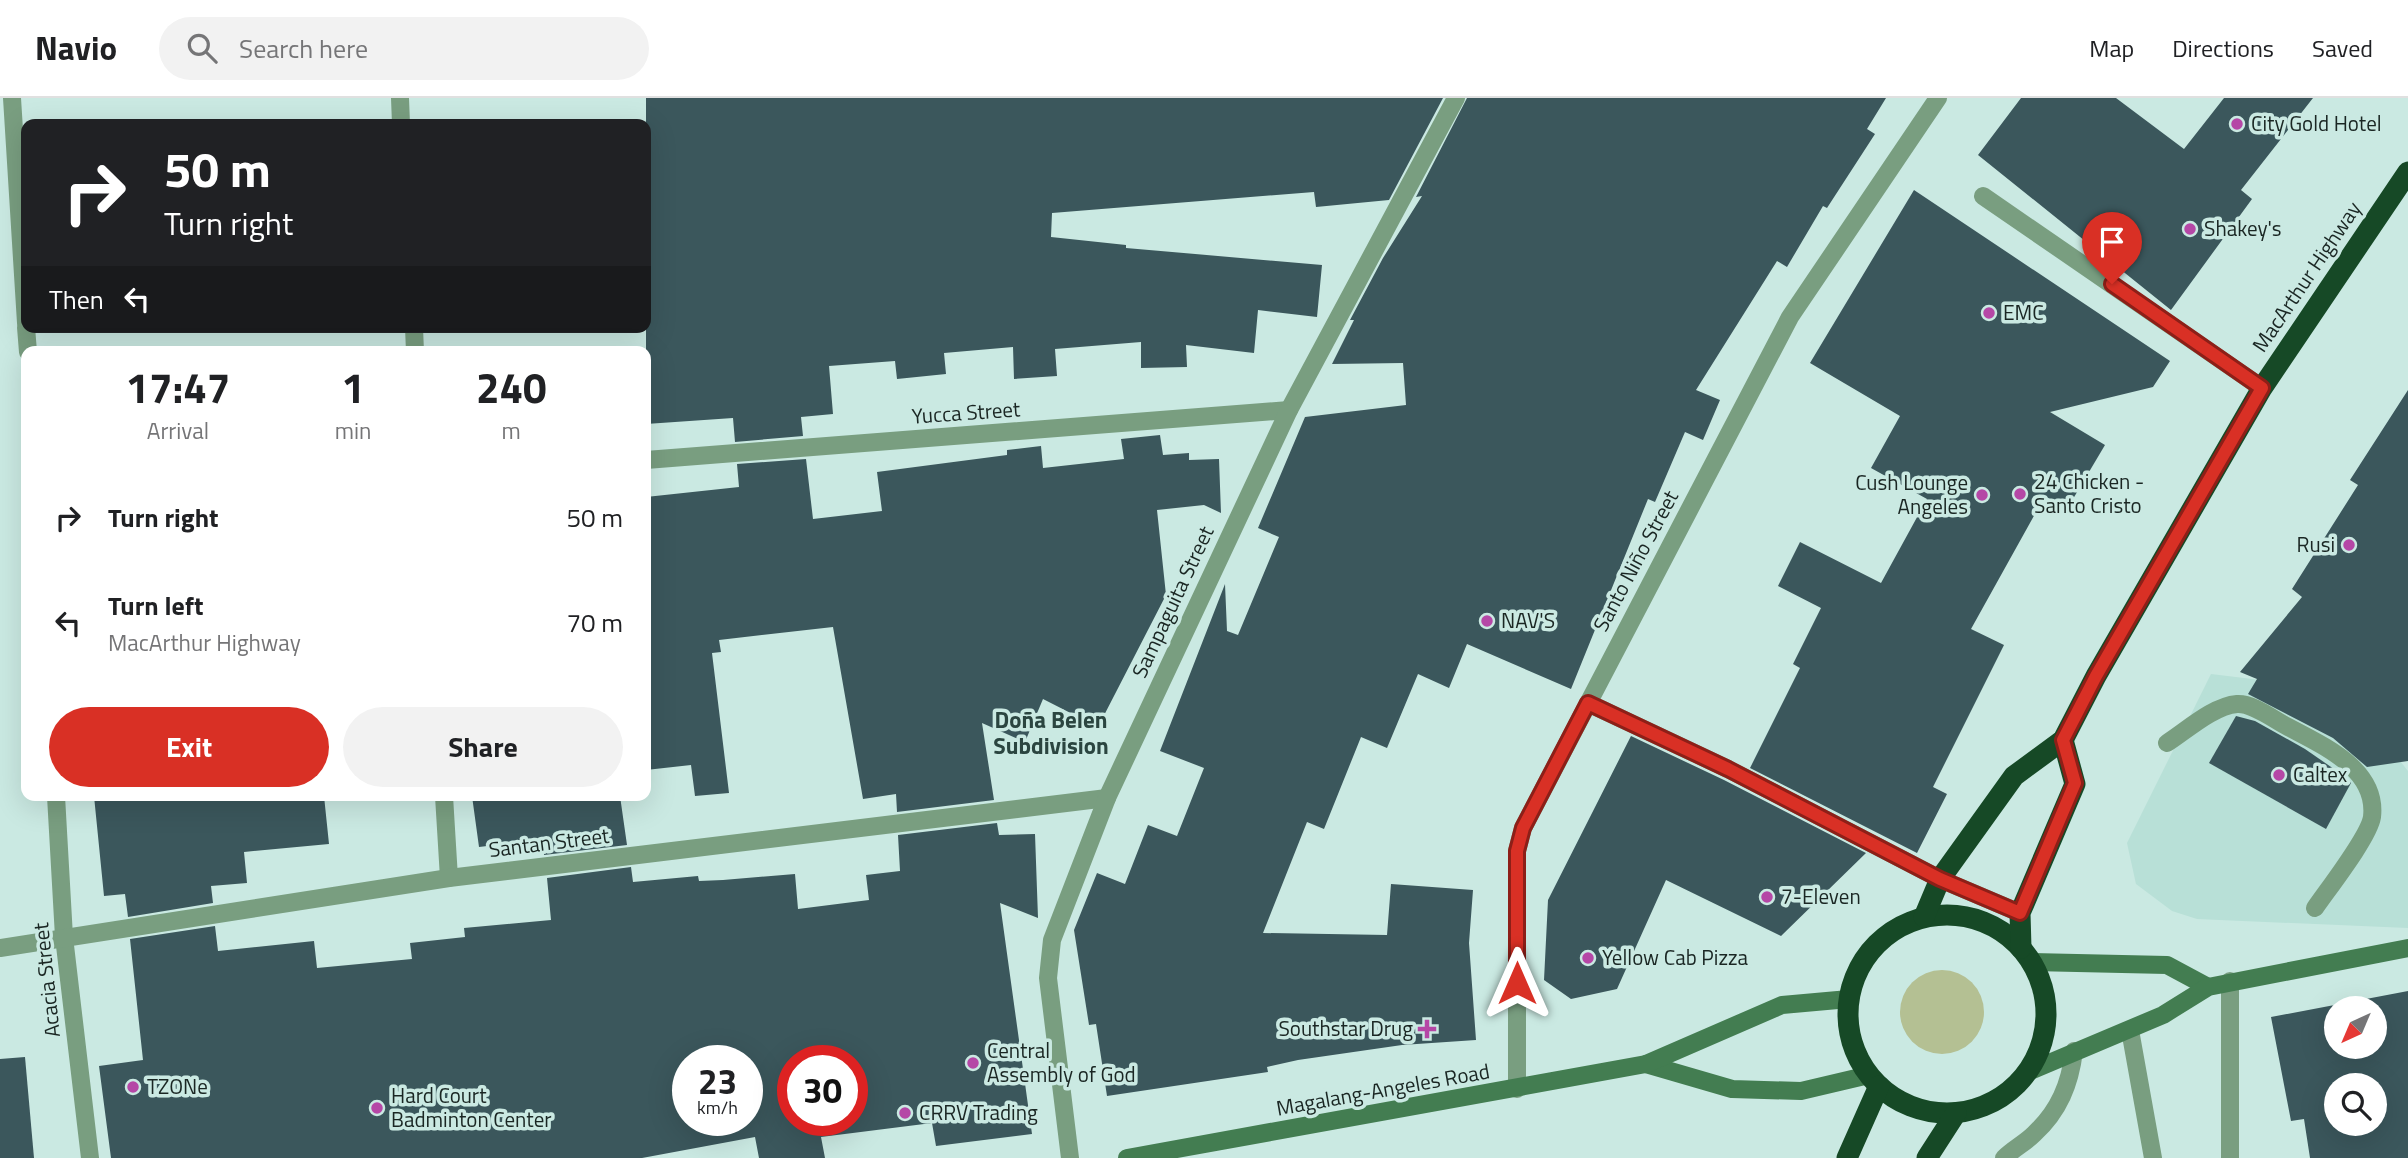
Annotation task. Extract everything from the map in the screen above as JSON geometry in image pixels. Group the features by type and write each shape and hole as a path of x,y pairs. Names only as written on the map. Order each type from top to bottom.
{"highway":[{"name":"MacArthur Highway","path":"1924,917 1940,879 2014,776 2063,740 2096,676 2262,388 2408,172"},
{"path":"2026,955 2020,913 2075,783 2063,740"},
{"path":"1946,915 1972,918 2005,934 2026,955 2042,986 2046,1011 2043,1038 2028,1072 2003,1096 1979,1108 1955,1112 1913,1107 1874,1081 1852,1039 1849,999 1857,971 1873,947 1898,928 1924,917 1946,915"},
{"path":"1847,1158 1874,1081"},
{"path":"1927,1158 1955,1112"}],"main road":[{"path":"2028,1072 2163,1015 2208,987 2408,948"},
{"path":"2026,955 2167,965 2208,987"},
{"name":"Magalang-Angeles Road","path":"1127,1158 1646,1064 1782,1004 1849,999"},
{"name":"Magalang-Angeles Road","path":"1646,1064 1732,1089 1801,1091 1874,1081"}],"street":[{"path":"12,98 21,244"},
{"path":"400,98 401,119"},
{"name":"Sampaguita Street","path":"1070,1158 1048,978 1052,940 1107,797 1289,411 1456,98"},
{"name":"Santo Niño Street","path":"1517,1089 1517,851 1523,828 1790,317 1938,98"},
{"path":"1983,196 2262,388"},
{"name":"Yucca Street","path":"651,460 1289,411"},
{"path":"1588,703 1728,769 1940,879 2020,913"},
{"path":"2167,743 2222,708 2238,703 2328,747 2356,770 2371,800 2372,819 2315,908"},
{"name":"Santan Street","path":"0,948 449,878 1107,797"},
{"name":"Acacia Street","path":"56,801 64,937 90,1158"},
{"path":"444,801 449,878"},
{"path":"2230,981 2230,1158"},
{"path":"2130,1030 2153,1158"},
{"path":"2004,1158 2035,1134 2056,1108 2070,1080 2074,1051"}],"shaded area":[{"path":"2211,674 2277,682 2351,699 2408,771 2408,928 2197,919 2172,911 2136,884 2127,843"},
{"path":"1942,970 1958,973 1972,982 1981,996 1984,1012 1981,1028 1972,1042 1958,1051 1942,1054 1926,1051 1912,1042 1903,1028 1900,1012 1903,996 1912,982 1926,973"}],"building":[{"path":"646,98 1443,98 1389,200 1316,207 1314,192 1052,213 1051,237 1126,245 1126,248 1322,265 1317,317 1258,310 1254,353 1186,345 1187,367 1141,368 1141,342 1055,349 1057,376 1014,379 1013,347 944,353 946,374 897,379 895,361 829,366 833,414 801,417 803,436 735,442 733,418 651,424 651,346 646,346 646,333 651,333 651,119 646,119"},
{"path":"1467,98 1886,98 1867,129 1875,134 1827,208 1823,206 1787,267 1777,261 1696,390 1720,400 1703,440 1685,432 1655,502 1648,499 1571,689 1467,644 1449,688 1418,674 1387,748 1361,737 1324,829 1307,822 1263,933 1387,935 1391,884 1473,890 1469,943 1476,1040 1402,1045 1298,1060 1267,1067 1268,1072 1107,1096 1096,1024 1089,1025 1074,930 1097,873 1125,884 1148,825 1177,836 1204,768 1160,751 1225,584 1227,631 1238,635 1279,537 1258,528 1305,417 1406,405 1403,363 1332,364 1354,320 1350,320 1383,258 1422,196 1416,197"},
{"path":"2021,98 2116,98 2184,149 2224,98 2313,98 2241,190 2252,199 2171,310 1978,155"},
{"path":"1914,190 2170,361 2153,387 2050,412 2105,445 2067,509 2045,496 1971,629 2004,645 1933,787 1947,794 1917,853 1750,768 1800,668 1793,664 1821,608 1778,586 1800,542 1881,583 1927,499 1871,468 1900,416 1810,363"},
{"path":"2408,390 2408,761 2367,767 2333,738 2248,694 2257,679 2240,672 2302,597 2292,589 2358,485 2350,480"},
{"path":"1160,435 1163,455 1189,453 1189,460 1219,459 1221,513 1204,505 1157,510 1166,595 1098,727 1043,699 1025,742 982,723 994,800 897,812 896,794 863,799 833,627 719,640 721,652 712,653 729,793 695,796 691,765 651,769 651,496 739,487 737,464 806,459 813,519 882,511 877,472 1007,455 1007,450 1041,446 1043,468 1124,459 1121,439"},
{"name":"Caltex","path":"2236,716 2255,721 2305,749 2351,783 2326,829 2209,763"},
{"path":"1631,736 1866,853 1781,936 1666,880 1617,989 1571,999 1544,980 1548,900"},
{"path":"94,801 325,801 329,844 244,852 247,883 211,886 213,903 128,917 125,894 104,896"},
{"path":"473,801 621,801 627,845 544,855 543,839 479,847"},
{"path":"997,823 999,835 1035,834 1038,918 1000,903 1032,1134 936,1146 932,1123 868,1131 868,1045 777,1045 777,1136 829,1136 821,1137 825,1158 759,1158 755,1137 642,1158 111,1158 99,1066 143,1060 130,939 215,926 218,951 314,941 317,968 412,959 410,943 465,937 464,928 551,920 547,878 631,867 633,882 698,876 699,881 795,874 798,909 869,900 866,875 900,871 898,835"},
{"path":"2408,991 2408,1158 2310,1158 2304,1119 2291,1121 2271,1017 2324,1007 2324,1059 2387,1059 2387,996 2382,996"},
{"path":"25,1057 34,1158 0,1158 0,1059"}],"place":[{"name":"City Gold Hotel","path":"2237,124"},
{"name":"Shakey's","path":"2190,229"},
{"name":"EMC","path":"1989,313"},
{"name":"24 Chicken - Santo Cristo","path":"2020,494"},
{"name":"Cush Lounge Angeles","path":"1982,495"},
{"name":"Rusi","path":"2349,545"},
{"name":"NAV'S","path":"1487,621"},
{"name":"Caltex","path":"2279,775"},
{"name":"7-Eleven","path":"1767,897"},
{"name":"Yellow Cab Pizza","path":"1588,958"},
{"name":"Southstar Drug","path":"1427,1029"},
{"name":"Central Assembly of God","path":"973,1063"},
{"name":"TZONe","path":"133,1087"},
{"name":"Hard Court Badminton Center","path":"377,1108"},
{"name":"CRRV Trading","path":"905,1113"}],"district":[{"name":"Doña Belen Subdivision","path":"1051,733"}],"route":[{"path":"1517,983 1517,851 1523,828 1588,703 1728,769 1940,879 2020,913 2048,841 2075,783 2063,740 2096,676 2262,388 2112,284"}]}
